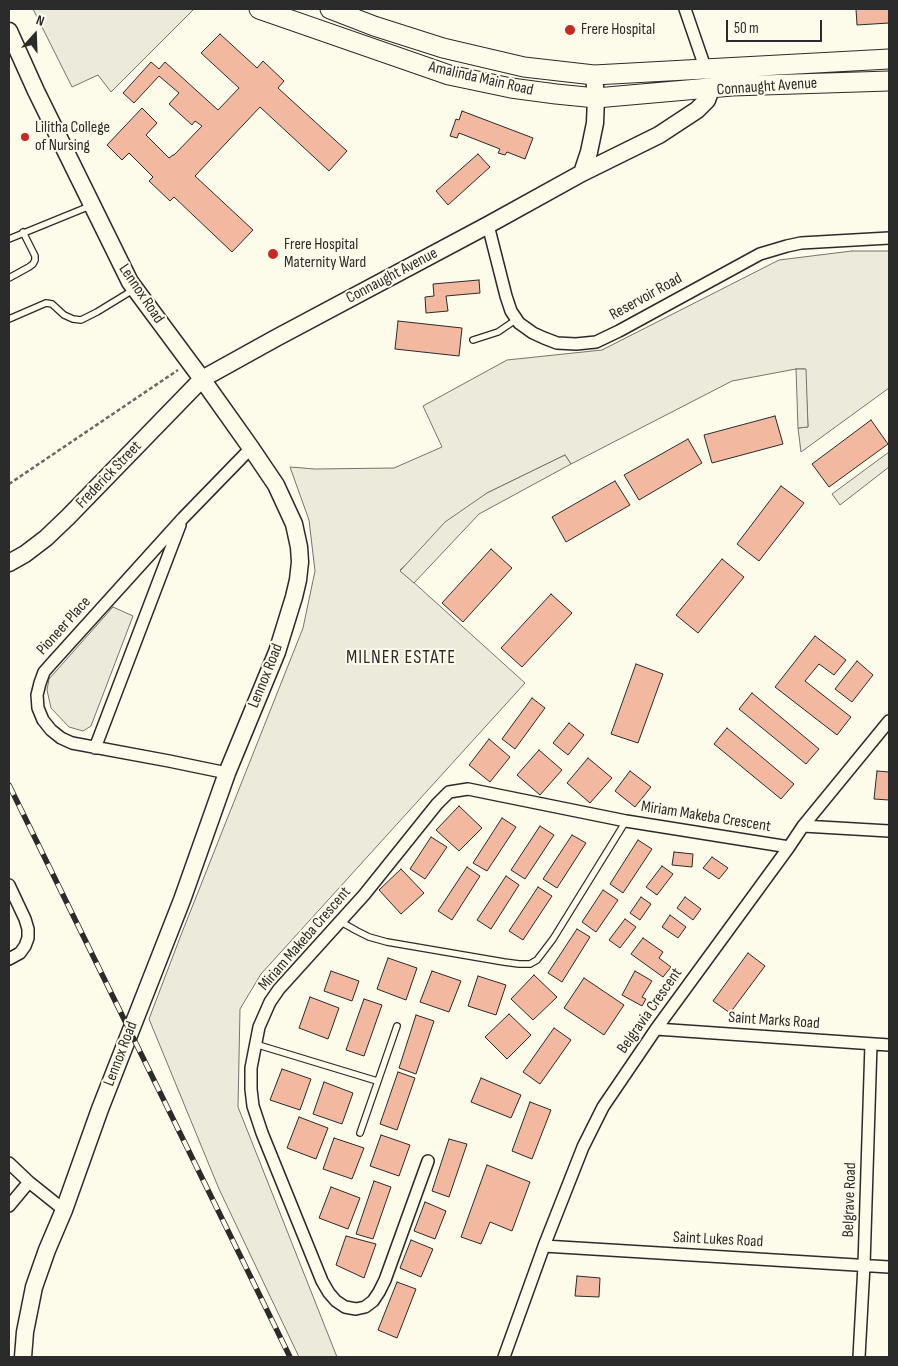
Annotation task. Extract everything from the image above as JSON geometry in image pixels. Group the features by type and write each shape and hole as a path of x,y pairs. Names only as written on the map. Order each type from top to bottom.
{"main road":[{"name":"Amalinda Main Road","path":"259,9 450,74 511,88 596,98 711,89"},
{"name":"Amalinda Main Road","path":"330,9 374,26 443,48 524,67 594,75 705,68"},
{"name":"Connaught Avenue","path":"705,68 889,59"},
{"name":"Connaught Avenue","path":"711,89 760,85 889,81"}],"street":[{"path":"685,9 711,89"},
{"name":"Lennox Road","path":"10,30 36,92 134,289 189,361 276,485 294,524 300,562 294,597 277,652 227,774 182,900 100,1109 34,1287 26,1325 23,1357"},
{"path":"582,173 592,138 596,112 594,75"},
{"name":"Connaught Avenue","path":"202,379 582,173 659,135 697,110 707,100 711,89"},
{"name":"Reservoir Road","path":"488,225 506,296 516,319 533,333 557,342 576,344 596,342 619,332 760,254 801,244 889,238"},
{"name":"Frederick Street","path":"9,563 25,554 46,538 202,379"},
{"name":"Pioneer Place","path":"227,774 72,743 61,738 43,720 38,708 37,695 44,672 50,664 182,518 251,448"},
{"name":"Pioneer Place","path":"95,748 182,518"},
{"name":"Belgravia Crescent","path":"504,1357 544,1246 583,1147 603,1107 656,1029 803,826 889,721"},
{"name":"Miriam Makeba Crescent","path":"428,1161 379,1292 365,1307 356,1309 345,1307 336,1301 322,1281 262,1133 253,1106 250,1089 251,1068 259,1027 270,1002 279,989 341,922 437,804 449,792 468,789 626,821 789,847"},
{"path":"803,826 889,831"},
{"path":"9,885 25,919 28,938 20,953 9,959"},
{"name":"Saint Marks Road","path":"656,1029 889,1045"},
{"name":"Belgrave Road","path":"859,1357 872,1044"},
{"path":"9,1163 64,1210"},
{"path":"9,1206 29,1182"},
{"name":"Saint Lukes Road","path":"544,1246 889,1267"}],"lane":[{"path":"9,239 92,205"},
{"path":"9,278 29,267 35,260 35,256 23,232"},
{"path":"9,318 46,303 52,304 64,315 81,320 134,289"},
{"path":"473,340 498,332 516,319"},
{"path":"341,922 369,937 387,942 504,962 530,964 537,960 553,939 626,821"},
{"path":"360,1133 397,1026"},
{"path":"255,1044 377,1081"}],"path":[{"path":"9,484 175,373 189,361"}],"shaded area":[{"path":"33,9 194,9 111,92 98,75 72,87"},
{"path":"852,251 889,251 889,388 801,452 798,428 808,427 805,369 732,381 571,464 565,455 487,493 400,570 525,683 261,974 240,1009 238,1107 337,1357 299,1357 219,1189 149,1019 303,628 315,571 309,520 290,467 315,469 394,468 442,447 423,406 507,360 602,350 779,260"},
{"path":"796,369 806,369 808,427 798,428"},
{"path":"889,452 889,467 840,505 832,494"},
{"path":"565,455 571,464 479,514 414,583 400,571 445,522 487,493"},
{"path":"113,607 133,616 91,726 83,731 69,727 51,708 47,690 49,679"}],"building":[{"path":"856,9 889,9 889,23 857,25"},
{"path":"220,34 257,68 263,61 284,81 278,88 347,151 329,171 260,107 195,176 253,230 232,252 174,197 170,201 149,181 153,177 129,153 122,160 107,145 142,108 157,123 146,135 169,158 174,155 202,126 195,121 192,125 169,104 179,93 159,76 134,103 123,93 151,62 159,69 165,62 218,110 239,88 201,53"},
{"path":"462,111 533,138 525,159 507,152 505,155 498,153 500,149 459,133 457,138 450,136 456,119 459,120"},
{"path":"478,154 490,167 448,205 436,191"},
{"path":"479,280 480,293 446,296 448,311 426,313 425,297 434,296 433,284"},
{"path":"398,321 462,328 459,356 395,349"},
{"path":"775,416 783,444 712,463 704,435"},
{"path":"871,420 888,444 829,487 812,464"},
{"path":"688,439 702,463 639,500 624,475"},
{"path":"615,481 630,505 566,542 552,517"},
{"path":"781,486 804,503 759,561 737,544"},
{"path":"491,549 512,568 463,622 442,603"},
{"path":"722,559 744,577 698,633 676,615"},
{"path":"551,594 572,613 522,667 501,648"},
{"path":"815,636 846,660 834,675 819,664 805,681 851,717 837,735 775,687"},
{"path":"857,661 873,675 852,702 835,689"},
{"path":"636,664 663,674 638,743 611,734"},
{"path":"752,693 819,749 806,764 739,709"},
{"path":"532,698 545,708 515,749 502,739"},
{"path":"569,723 584,735 568,755 553,743"},
{"path":"727,728 794,784 781,799 714,744"},
{"path":"489,739 510,757 490,782 469,765"},
{"path":"539,750 562,770 540,795 517,775"},
{"path":"588,758 612,778 590,803 567,783"},
{"path":"630,771 651,787 635,807 615,791"},
{"path":"877,771 889,772 889,800 874,799"},
{"path":"459,806 482,828 459,851 436,830"},
{"path":"502,818 516,827 487,871 473,863"},
{"path":"540,826 554,835 525,879 511,870"},
{"path":"572,835 586,843 557,888 543,879"},
{"path":"431,837 447,847 425,879 410,869"},
{"path":"638,840 652,849 623,893 610,884"},
{"path":"674,852 693,854 692,867 672,865"},
{"path":"712,857 728,868 719,879 703,868"},
{"path":"662,866 673,874 657,895 646,887"},
{"path":"467,867 480,876 452,920 438,911"},
{"path":"401,869 424,893 401,914 379,890"},
{"path":"506,876 519,885 491,929 477,920"},
{"path":"538,887 552,896 523,940 509,931"},
{"path":"603,890 618,900 596,932 582,922"},
{"path":"641,897 651,904 640,920 630,913"},
{"path":"685,897 701,909 693,920 677,908"},
{"path":"670,915 686,927 678,938 662,927"},
{"path":"625,919 636,927 620,948 609,940"},
{"path":"577,929 590,937 562,982 548,973"},
{"path":"643,938 663,952 659,958 671,967 663,977 631,954"},
{"path":"748,953 765,966 730,1013 713,1001"},
{"path":"388,958 417,968 406,1000 377,989"},
{"path":"331,971 359,981 352,1001 324,991"},
{"path":"432,971 461,981 449,1012 420,1002"},
{"path":"635,971 652,981 642,997 646,999 642,1006 622,995"},
{"path":"534,975 557,997 533,1020 511,999"},
{"path":"478,976 506,985 496,1015 468,1006"},
{"path":"584,978 624,1005 604,1035 564,1008"},
{"path":"310,997 339,1008 328,1039 299,1028"},
{"path":"364,999 382,1005 364,1056 346,1050"},
{"path":"509,1014 531,1035 507,1059 485,1037"},
{"path":"416,1015 434,1021 416,1074 399,1068"},
{"path":"554,1028 571,1040 540,1084 523,1072"},
{"path":"282,1069 311,1079 300,1110 270,1100"},
{"path":"398,1072 415,1078 397,1130 380,1124"},
{"path":"481,1078 521,1095 511,1118 471,1102"},
{"path":"324,1082 353,1093 342,1124 313,1114"},
{"path":"530,1102 551,1110 532,1159 512,1151"},
{"path":"299,1117 328,1128 316,1159 287,1148"},
{"path":"381,1135 410,1145 399,1176 370,1166"},
{"path":"334,1138 364,1148 352,1179 323,1169"},
{"path":"449,1139 467,1144 449,1197 432,1191"},
{"path":"487,1165 530,1182 512,1231 490,1222 481,1244 461,1237"},
{"path":"374,1181 391,1187 373,1239 356,1234"},
{"path":"331,1187 360,1198 348,1229 319,1218"},
{"path":"425,1202 446,1211 435,1239 414,1231"},
{"path":"346,1236 376,1244 364,1278 336,1265"},
{"path":"411,1240 433,1249 421,1277 400,1268"},
{"path":"577,1276 600,1278 599,1297 575,1296"},
{"path":"397,1282 416,1289 397,1338 378,1330"}],"railway":[{"path":"9,785 290,1357"}],"place":[{"name":"Frere Hospital","path":"570,30"},
{"name":"Lilitha College of Nursing","path":"25,137"},
{"name":"Frere Hospital Maternity Ward","path":"273,254"}],"district":[{"name":"MILNER ESTATE","path":"401,658"}]}
